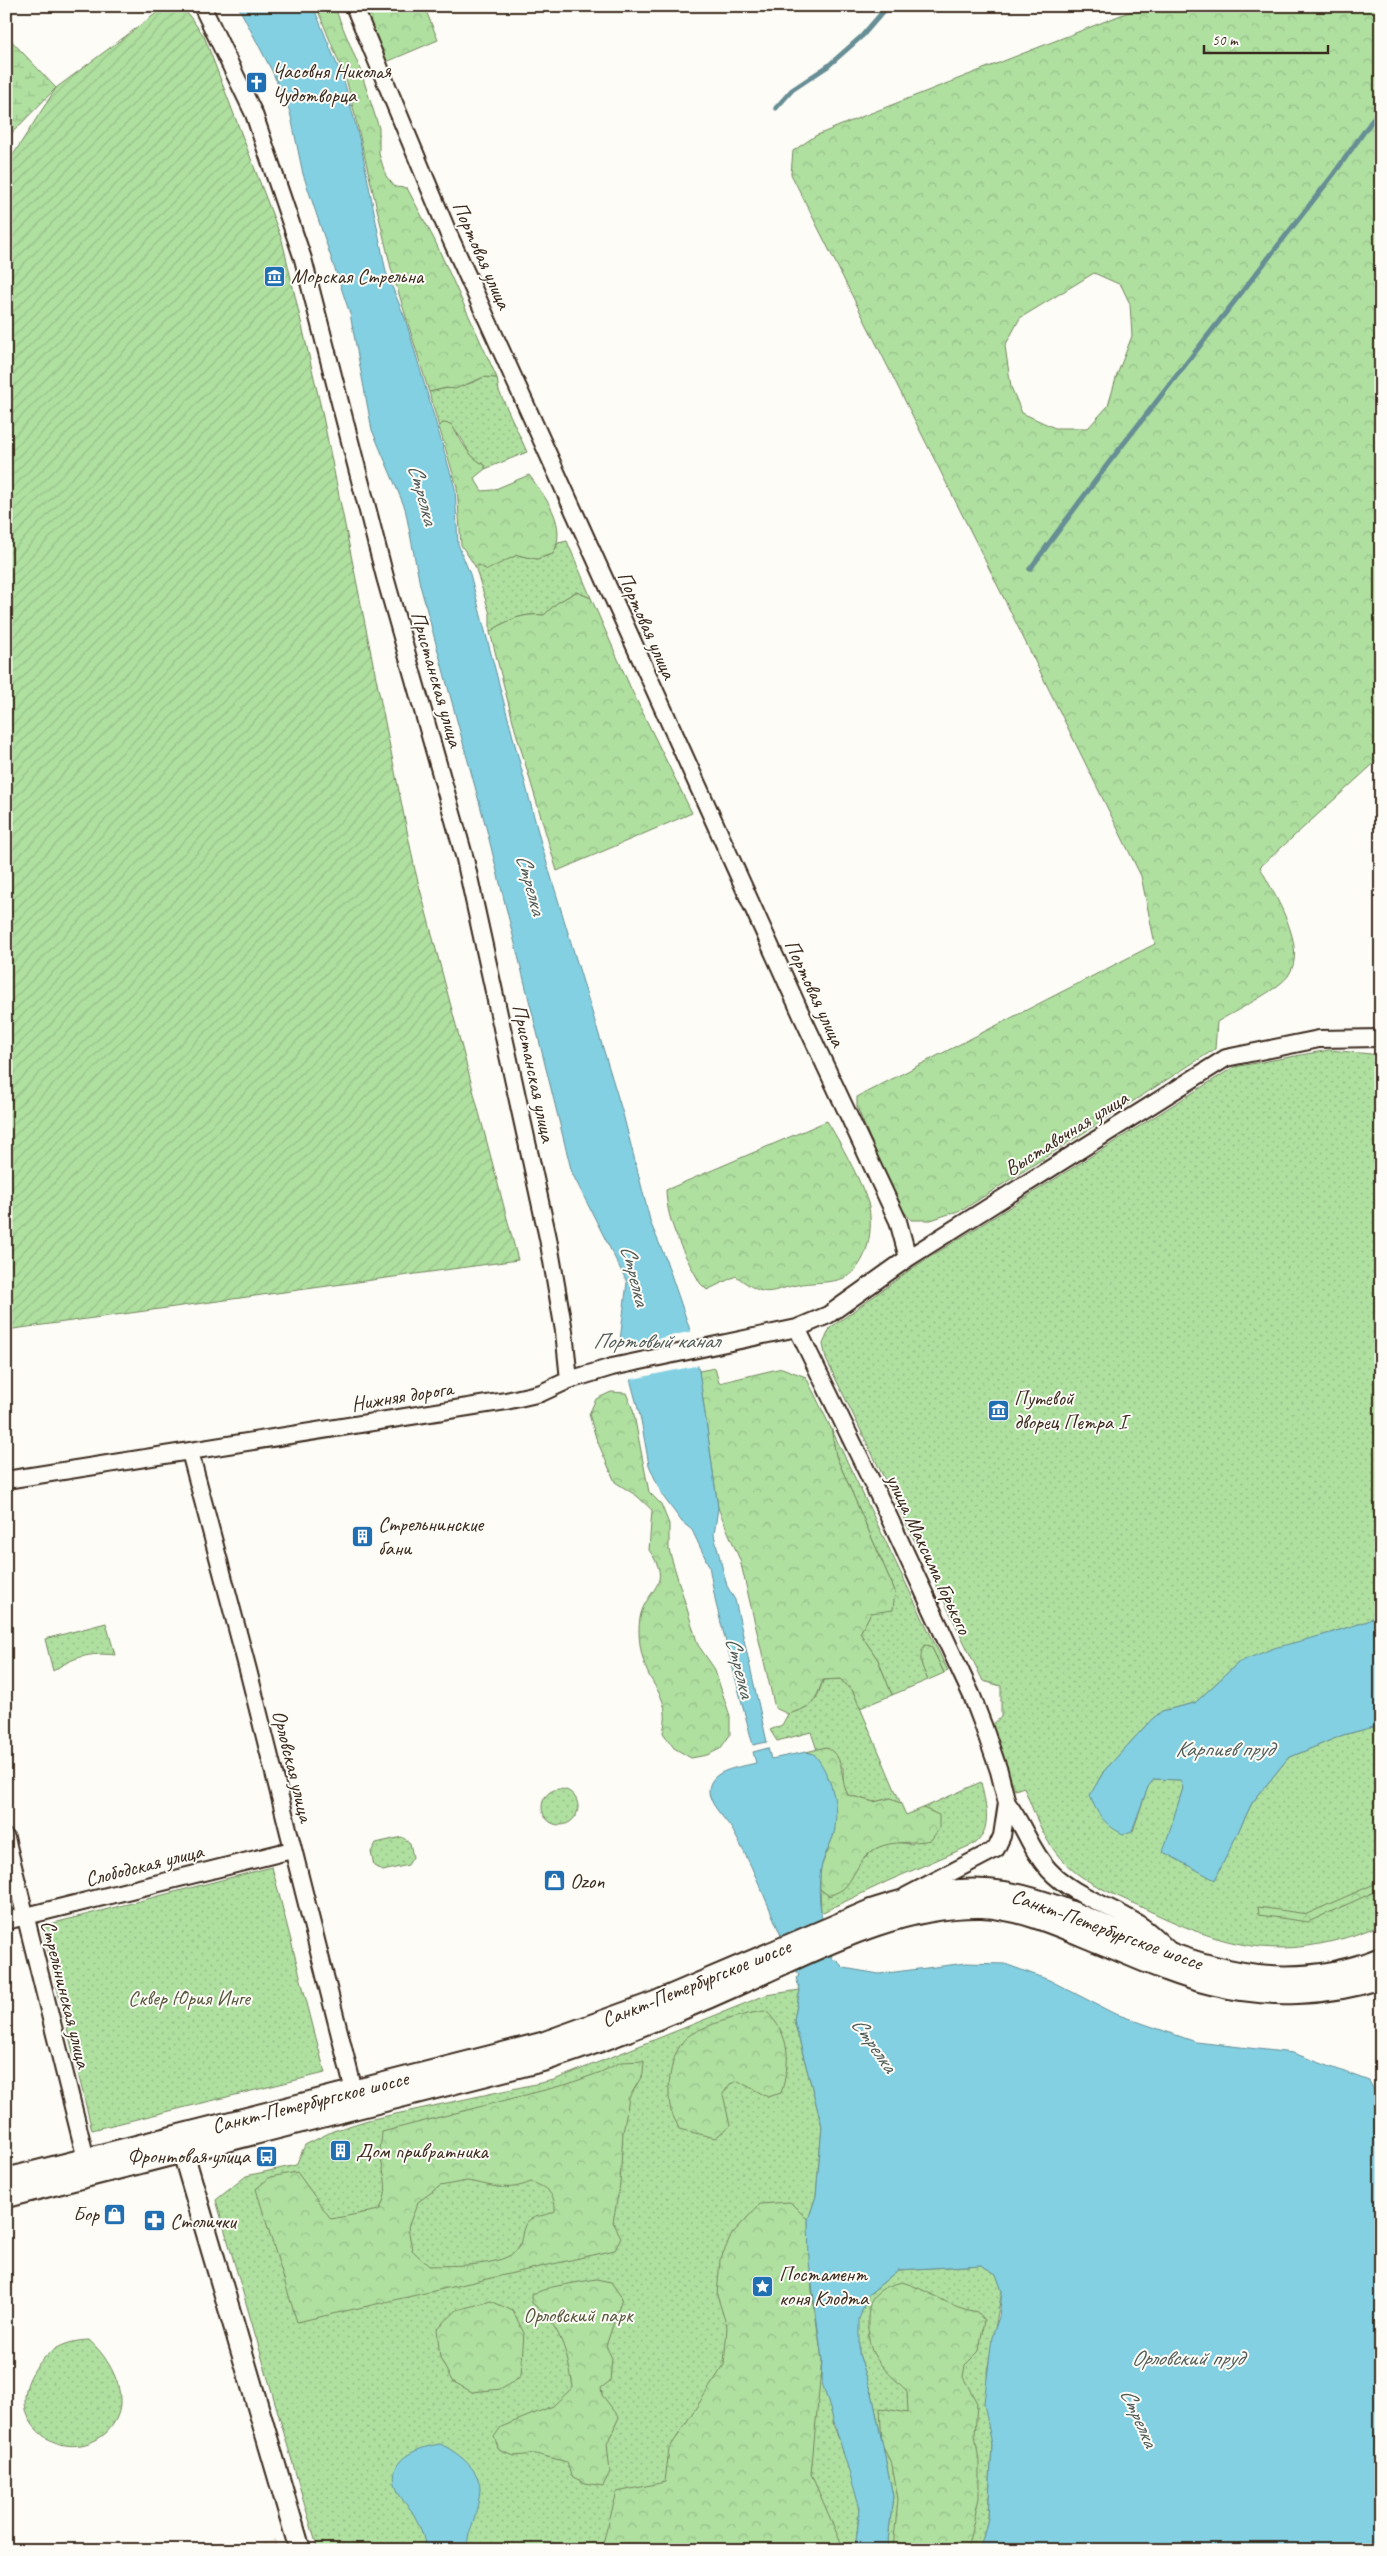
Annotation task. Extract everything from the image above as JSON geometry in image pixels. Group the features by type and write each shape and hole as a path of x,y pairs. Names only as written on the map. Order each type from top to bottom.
{"main road":[{"name":"Санкт-Петербургское шоссе","path":"6,2179 86,2159 181,2145 546,2060 630,2031 774,1960 847,1928 897,1901 962,1890 1003,1892 1059,1907 1173,1954 1251,1975 1316,1976 1347,1970 1381,1958"},
{"name":"Санкт-Петербургское шоссе","path":"847,1928 926,1912 972,1908 1003,1909 1058,1926 1209,1984 1239,1990 1302,1993 1342,1989 1381,1978"},
{"name":"Санкт-Петербургское шоссе","path":"6,2198 354,2091 542,2042 774,1960"},
{"path":"181,2145 300,2550"}],"street":[{"name":"Пристанская улица","path":"202,6 254,114 303,258 385,577 465,859 548,1238 564,1331 569,1380"},
{"name":"Портовая улица","path":"354,6 449,236 798,1007 898,1221 908,1258"},
{"name":"Выставочная улица","path":"797,1328 828,1315 908,1258 1226,1058 1319,1039 1381,1038"},
{"name":"Нижняя дорога","path":"6,1480 506,1401 542,1393 569,1380 612,1366 797,1328"},
{"name":"улица Максима Горького","path":"797,1328 972,1696 999,1771 1007,1803"},
{"name":"Орловская улица","path":"190,1452 248,1670 354,2091"},
{"path":"897,1901 932,1880 975,1862 996,1849 1002,1836 1007,1803"},
{"path":"1007,1803 1019,1818 1040,1859 1050,1871 1087,1897 1143,1927 1173,1954"},
{"name":"Стрельнинская улица","path":"6,1838 86,2159"},
{"name":"Слободская улица","path":"6,1921 292,1850"}],"shaded area":[{"path":"276,2539 279,2550 237,2550 274,2540"}],"green space":[{"path":"166,6 182,6 204,36 282,240 322,412 415,870 518,1260 6,1330 6,166 56,88"},
{"path":"316,6 334,6 360,69 379,128 379,154 386,176 395,187 407,188 434,239 497,378 484,377 455,389 446,388 429,392 391,268 347,82"},
{"path":"362,6 424,6 438,40 384,63"},
{"path":"1144,6 1381,6 1381,757 1260,867 1281,906 1292,936 1293,964 1283,982 1217,1022 1215,1049 964,1209 931,1220 911,1220 896,1202 857,1107 857,1097 1155,944 1141,876 791,174 793,151 815,136","holes":["1094,273 1121,285 1130,304 1132,336 1117,375 1108,406 1088,428 1055,428 1022,413 1011,387 1005,346 1020,318"]},
{"path":"6,35 56,88 6,139"},
{"path":"484,377 497,378 499,391 527,452 485,469 485,465 470,453 461,437 443,423 439,427 429,392 463,385"},
{"path":"443,423 451,424 473,457 485,465 485,469 474,478 482,491 493,490 529,475 553,512 558,533 553,554 537,559 517,555 487,570 479,565 475,566 461,545 457,487 439,427"},
{"path":"567,541 591,598 576,592 557,603 544,615 529,615 515,618 490,632 490,614 475,566 508,559 517,555 537,559 553,554 558,543"},
{"path":"576,592 591,598 632,691 692,813 557,871 515,729 490,632 515,618 529,615 544,615 557,603"},
{"path":"1329,1050 1381,1055 1381,1612 1368,1621 1239,1662 1195,1703 1162,1711 1151,1720 1104,1771 1091,1795 1133,1831 1148,1786 1154,1779 1181,1780 1183,1788 1164,1852 1215,1879 1252,1803 1288,1758 1343,1735 1381,1725 1381,1925 1315,1945 1285,1948 1256,1946 1228,1941 1169,1920 1092,1883 1068,1866 1053,1849 1032,1808 1024,1787 1015,1790 991,1726 1001,1717 1001,1686 983,1681 826,1359 823,1344 830,1328 914,1267 1234,1067"},
{"path":"827,1121 849,1161 868,1203 870,1234 868,1245 859,1265 844,1278 834,1281 790,1286 768,1292 755,1289 736,1276 707,1290 700,1283 677,1238 669,1215 666,1190"},
{"path":"715,1368 719,1383 782,1368 806,1377 831,1428 836,1456 895,1591 893,1610 871,1613 860,1633 878,1660 892,1695 860,1708 853,1691 840,1679 823,1680 815,1699 803,1709 788,1714 775,1708 740,1560 718,1508 699,1371"},
{"path":"611,1392 626,1393 633,1410 649,1492 661,1504 669,1524 669,1550 698,1645 714,1668 730,1716 730,1735 720,1749 707,1755 691,1758 674,1748 663,1733 665,1718 663,1702 643,1659 639,1638 640,1618 647,1600 659,1580 656,1562 649,1550 652,1510 637,1496 615,1482 596,1438 589,1414 596,1399"},
{"path":"831,1428 948,1671 944,1673 931,1646 921,1663 928,1680 892,1695 878,1660 860,1633 871,1613 895,1591 836,1456"},
{"path":"106,1623 115,1655 98,1654 82,1657 68,1662 53,1671 45,1639"},
{"path":"925,1645 931,1646 944,1673 928,1680 921,1658"},
{"path":"840,1679 853,1691 901,1804 891,1798 874,1802 848,1795 843,1785 843,1768 826,1747 817,1750 811,1732 777,1741 770,1730 782,1725 788,1714 802,1709 811,1703 818,1694 823,1680"},
{"path":"826,1747 833,1752 840,1763 848,1795 874,1802 891,1798 901,1804 906,1815 923,1808 939,1815 939,1829 931,1840 890,1844 877,1848 865,1857 843,1889 829,1896 820,1889 820,1870 834,1834 814,1754 806,1752"},
{"path":"981,1782 986,1806 986,1822 985,1830 976,1843 888,1881 821,1913 820,1889 829,1896 844,1888 857,1866 875,1848 893,1842 912,1844 939,1816 923,1808"},
{"path":"560,1789 567,1790 573,1794 577,1800 577,1814 573,1820 567,1824 560,1825 553,1824 547,1820 543,1814 542,1807 543,1800 547,1794 553,1790"},
{"path":"402,1837 410,1843 413,1857 408,1865 383,1871 374,1866 371,1852 376,1843"},
{"name":"Сквер Юрия Инге","path":"272,1867 325,2073 92,2130 42,1926"},
{"path":"1381,1881 1381,1889 1308,1922 1259,1915 1258,1907 1307,1914"},
{"name":"Орловский парк","path":"800,1990 794,2020 822,2126 816,2196 808,2220 817,2312 834,2426 853,2479 860,2508 855,2550 318,2550 216,2200 246,2176 296,2165 305,2145 333,2131 368,2120 554,2080 766,1995"},
{"path":"766,2011 780,2030 787,2049 786,2070 781,2093 768,2097 738,2081 730,2084 723,2094 730,2126 715,2138 679,2129 671,2111 669,2082 676,2053 686,2038 692,2033 713,2024"},
{"path":"644,2061 643,2074 629,2098 623,2132 620,2184 613,2222 621,2237 615,2250 297,2322 256,2189 270,2177 297,2172 331,2219 379,2210 386,2188 380,2152 382,2132 568,2084 601,2072 621,2062","holes":["467,2181 506,2188 531,2182 549,2192 554,2200 555,2211 530,2219 524,2228 518,2248 502,2259 477,2264 429,2266 412,2250 408,2227 418,2202 440,2186"]},
{"path":"790,2202 808,2220 812,2292 822,2359 811,2474 844,2550 601,2550 617,2492 665,2482 669,2449 724,2365 727,2327 717,2295 720,2260 732,2234 760,2204"},
{"path":"981,2265 997,2274 1002,2291 987,2372 992,2446 988,2518 980,2550 887,2550 893,2496 872,2393 859,2354 858,2319 868,2295 898,2270"},
{"path":"596,2279 611,2282 622,2298 606,2346 612,2358 610,2381 601,2388 602,2395 619,2417 607,2444 610,2472 603,2486 585,2483 571,2476 567,2462 536,2454 513,2456 499,2450 494,2437 501,2427 553,2406 573,2387 561,2340 550,2320 532,2303 532,2294 552,2287"},
{"path":"902,2282 966,2310 977,2312 984,2320 979,2351 965,2365 963,2377 977,2403 975,2435 979,2461 979,2498 967,2550 893,2550 898,2499 892,2465 882,2445 880,2408 908,2413 907,2391 884,2368 873,2353 868,2334 868,2318 870,2304 875,2295 894,2284"},
{"path":"491,2301 513,2311 524,2333 521,2376 502,2389 472,2392 452,2381 440,2358 437,2329 457,2310"},
{"path":"89,2340 107,2360 115,2377 120,2394 118,2415 106,2433 89,2443 72,2446 56,2443 42,2434 31,2422 25,2406 26,2388 35,2369 52,2351 65,2344"}],"water":[{"name":"Портовый канал","path":"238,6 313,6 345,84 361,146 386,272 405,318 455,488 458,544 470,574 542,847 623,1114 651,1224 665,1257 689,1327 699,1371 718,1508 714,1535 727,1586 735,1600 767,1742 753,1745 716,1604 709,1566 692,1530 682,1522 662,1495 649,1465 641,1420 620,1341 627,1282 572,1173 486,827 420,585 405,508 372,430 350,314 303,174 290,112 272,71"},
{"name":"Карпиев пруд","path":"1381,1612 1381,1725 1343,1735 1288,1758 1252,1803 1215,1880 1163,1852 1183,1788 1180,1780 1154,1779 1148,1787 1132,1831 1123,1834 1107,1823 1099,1814 1090,1795 1104,1771 1151,1720 1162,1711 1195,1703 1239,1662 1274,1648 1368,1621"},
{"name":"Орловский пруд","path":"768,1748 771,1759 806,1752 814,1754 825,1771 833,1791 836,1822 833,1837 823,1860 819,1891 826,1939 833,1960 836,1960 844,1968 879,1974 966,1963 1005,1964 1049,1980 1113,2013 1196,2042 1293,2053 1369,2081 1381,2102 1381,2550 980,2550 988,2518 992,2446 984,2403 992,2337 999,2317 1002,2291 996,2274 981,2265 898,2270 868,2295 859,2319 859,2354 872,2393 893,2496 887,2550 855,2550 860,2508 821,2379 822,2359 809,2262 808,2220 816,2196 822,2126 794,2020 800,1990 796,1978 799,1976 751,1866 730,1826 713,1803 709,1791 710,1785 717,1775 756,1763 753,1752"},
{"path":"440,2444 460,2456 472,2468 479,2482 479,2497 468,2538 468,2550 426,2550 419,2524 400,2496 395,2483 395,2473 403,2458 420,2449"}],"pier":[{"path":"693,1331 700,1365 628,1380 619,1347"}],"waterway":[{"path":"776,108 792,90 828,66 862,36 888,6"},
{"path":"1030,569 1107,465 1333,175 1381,108"}],"place":[{"name":"Часовня Николая Чудотворца","path":"256,83"},
{"name":"Морская Стрельна","path":"275,276"},
{"name":"Путевой дворец Петра I","path":"998,1410"},
{"name":"Стрельнинские бани","path":"362,1536"},
{"name":"Ozon","path":"554,1881"},
{"name":"Дом привратника","path":"340,2151"},
{"name":"Фронтовая улица","path":"266,2156"},
{"name":"Бор","path":"115,2214"},
{"name":"Столички","path":"154,2221"},
{"name":"Постамент коня Клодта","path":"763,2286"}],"water label":[{"name":"Стрелка","path":"424,494"},
{"name":"Стрелка","path":"532,884"},
{"name":"Стрелка","path":"636,1275"},
{"name":"Стрелка","path":"741,1667"},
{"name":"Стрелка","path":"875,2044"},
{"name":"Стрелка","path":"1140,2417"}]}
